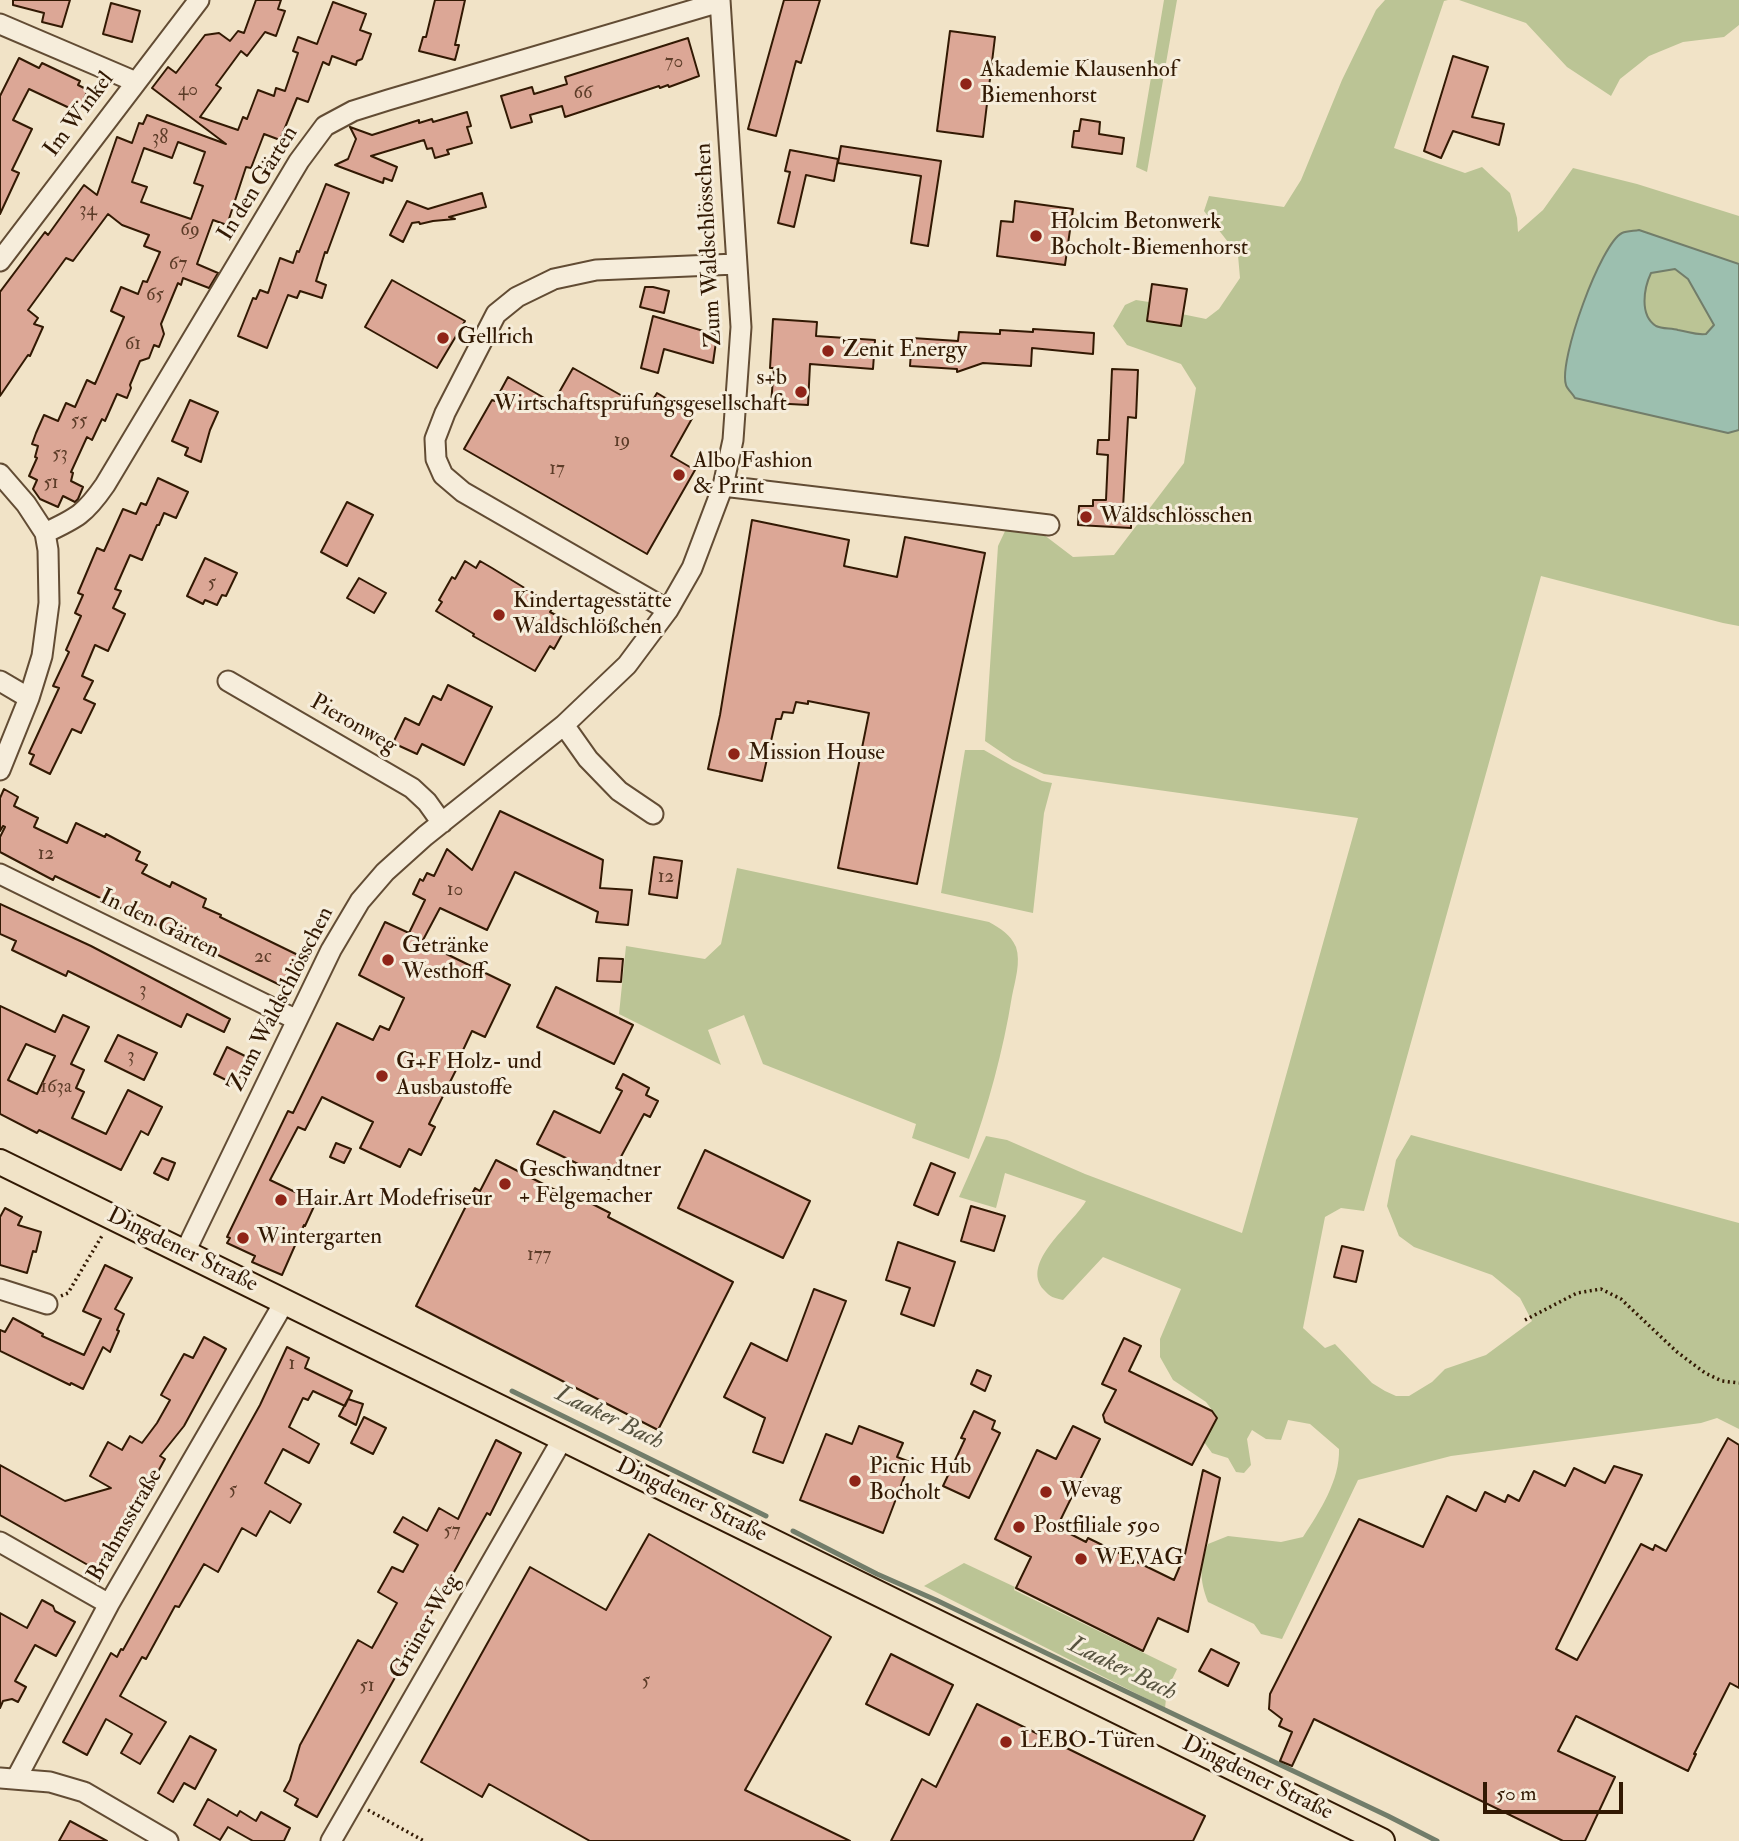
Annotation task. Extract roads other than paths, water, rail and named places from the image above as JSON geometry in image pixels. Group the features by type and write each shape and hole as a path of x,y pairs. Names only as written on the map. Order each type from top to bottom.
{"main road":[{"name":"Dingdener Straße","path":"0,1162 1382,1841"}],"street":[{"name":"Im Winkel","path":"0,261 199,0"},
{"name":"Zum Waldschlösschen","path":"186,1252 331,950 360,901 385,872 564,724 627,666 668,610 692,568 723,486 733,440 739,376 741,327 720,1"},
{"name":"In den Gärten","path":"45,533 74,520 90,506 106,485 294,170 325,126 353,111 720,1"},
{"path":"0,24 136,82"},
{"path":"668,610 463,492 443,475 436,459 435,439 445,413 496,314 517,297 554,279 596,270 736,264"},
{"path":"0,474 26,504 45,533 49,603 42,656 29,698 0,770"},
{"path":"723,486 1049,525"},
{"path":"0,681 29,698"},
{"name":"Pieronweg","path":"228,681 412,788 427,802 442,824"},
{"path":"564,724 588,759 611,783 653,814"},
{"name":"In den Gärten","path":"0,874 297,1020"},
{"path":"0,1289 47,1304"},
{"name":"Brahmsstraße","path":"8,1778 285,1301"},
{"name":"Grüner Weg","path":"331,1841 563,1438"},
{"path":"0,1542 109,1604"},
{"path":"8,1778 50,1782 84,1792 169,1841"}],"waterway":[{"name":"Laaker Bach","path":"512,1391 766,1516"},
{"name":"Laaker Bach","path":"793,1531 877,1574 1437,1841"}],"place":[{"name":"Akademie Klausenhof Biemenhorst","path":"966,84"},
{"name":"Holcim Betonwerk Bocholt-Biemenhorst","path":"1036,236"},
{"name":"Gellrich","path":"443,338"},
{"name":"Zenit Energy","path":"828,351"},
{"name":"s+b Wirtschaftsprüfungsgesellschaft","path":"801,392"},
{"name":"Albo Fashion & Print","path":"679,475"},
{"name":"Waldschlösschen","path":"1086,517"},
{"name":"Kindertagesstätte Waldschlößchen","path":"499,615"},
{"name":"Mission House","path":"734,754"},
{"name":"Getränke Westhoff","path":"388,960"},
{"name":"G+F Holz- und Ausbaustoffe","path":"382,1076"},
{"name":"Geschwandtner + Felgemacher","path":"505,1184"},
{"name":"Hair.Art Modefriseur","path":"281,1200"},
{"name":"Wintergarten","path":"243,1238"},
{"name":"Picnic Hub Bocholt","path":"855,1481"},
{"name":"Wevag","path":"1046,1492"},
{"name":"Postfiliale 590","path":"1019,1527"},
{"name":"WEVAG","path":"1081,1559"},
{"name":"LEBO-Türen","path":"1006,1742"}]}
